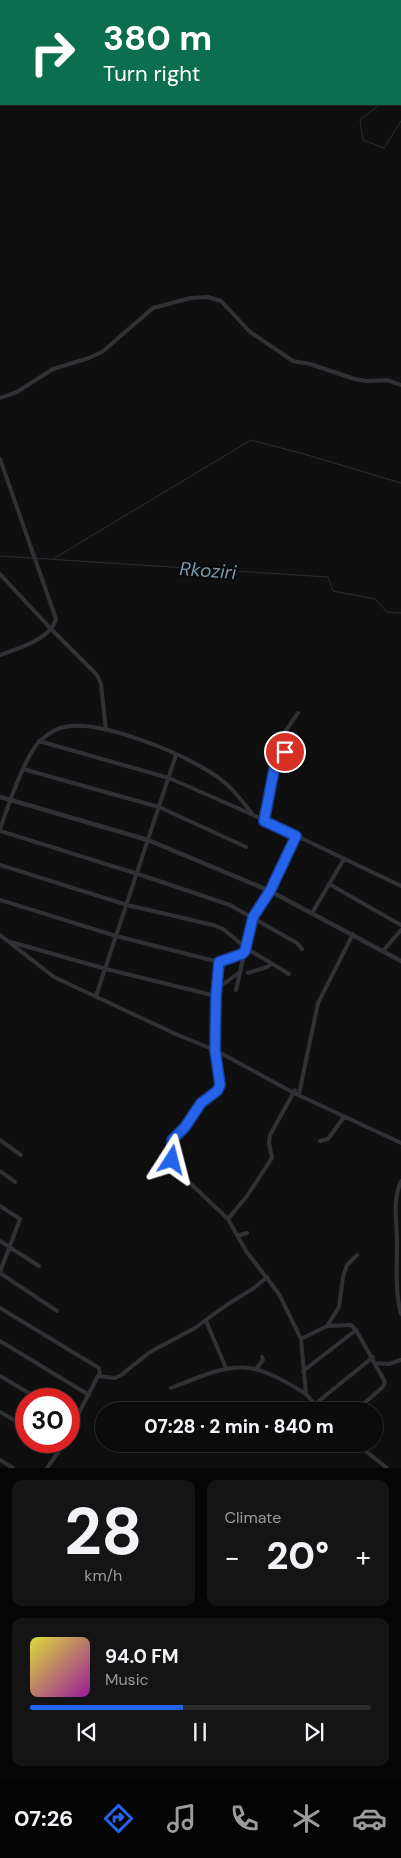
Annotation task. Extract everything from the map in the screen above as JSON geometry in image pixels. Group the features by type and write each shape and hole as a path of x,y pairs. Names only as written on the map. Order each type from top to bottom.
{"street":[{"path":"0,398 16,392 53,369 102,352 153,308 191,298 208,297 221,302 250,332 292,361 315,366 355,379 367,381 387,380 401,386"},
{"path":"0,459 56,620 51,629 28,645 0,655"},
{"path":"0,574 99,679 106,730"},
{"path":"264,821 274,770 285,752 280,739 298,713"},
{"path":"253,815 236,794 214,774 176,755 141,740 106,730 83,725 66,726 60,727 39,741 30,753 10,800 0,830 230,905 297,943 302,949"},
{"path":"39,741 169,778 253,815 401,886"},
{"path":"96,996 176,755"},
{"path":"23,769 159,807 246,847"},
{"path":"0,796 148,840 270,891 401,961"},
{"path":"0,900 116,936 219,962 242,954 246,948 253,917 270,891 296,836"},
{"path":"312,912 344,859"},
{"path":"0,866 127,905 213,925 227,932 246,948 288,974"},
{"path":"329,884 401,925"},
{"path":"383,951 401,930"},
{"path":"228,1219 247,1196 272,1158 269,1143 270,1135 296,1092 318,1004 353,934"},
{"path":"0,935 50,975 180,1036 215,1050 344,1117 401,1143"},
{"path":"9,942 106,969 216,996"},
{"path":"236,990 243,959 242,954"},
{"path":"219,962 215,1050 220,1082 219,1088 201,1103 185,1127 172,1140 172,1166 228,1219 246,1251 279,1294 301,1339 306,1394"},
{"path":"248,973 271,964"},
{"path":"217,984 222,985 240,972"},
{"path":"199,992 200,986"},
{"path":"320,1141 328,1139 344,1117"},
{"path":"0,1140 21,1155"},
{"path":"0,1171 15,1182"},
{"path":"401,1181 395,1201 396,1265 401,1314"},
{"path":"0,1206 20,1219 0,1273 57,1311"},
{"path":"238,1236 247,1233"},
{"path":"0,1241 39,1266"},
{"path":"327,1326 339,1307 343,1276 347,1265 357,1255"},
{"path":"396,1265 401,1264"},
{"path":"100,1376 115,1378 121,1375 150,1352 206,1321 228,1304 254,1288 266,1277"},
{"path":"0,1308 99,1368 100,1376 80,1411"},
{"path":"206,1321 226,1368"},
{"path":"301,1339 327,1326 351,1325 356,1330 385,1382 365,1402"},
{"path":"303,1372 356,1330"},
{"path":"0,1341 89,1395"},
{"path":"256,1369 263,1360 262,1357"},
{"path":"317,1402 372,1357"},
{"path":"375,1362 389,1364 401,1360"},
{"path":"171,1388 226,1368 238,1367 256,1369 278,1376 306,1394 313,1402"},
{"path":"0,1376 20,1388"},
{"path":"0,1412 15,1421"},
{"path":"367,1452 387,1468"},
{"path":"48,1468 58,1453"},
{"path":"0,1460 13,1468"}],"waterway":[{"path":"379,105 360,120 363,140 384,148 401,121"},
{"path":"53,559 251,440 401,483"},
{"name":"Rkoziri","path":"0,556 328,577 333,591 375,599 387,612 401,613"}],"route":[{"path":"172,1160 172,1140 179,1135 201,1103 217,1091 220,1085 215,1050 219,962 242,954 245,951 253,917 270,891 296,836 264,821 274,770 285,752"}]}
